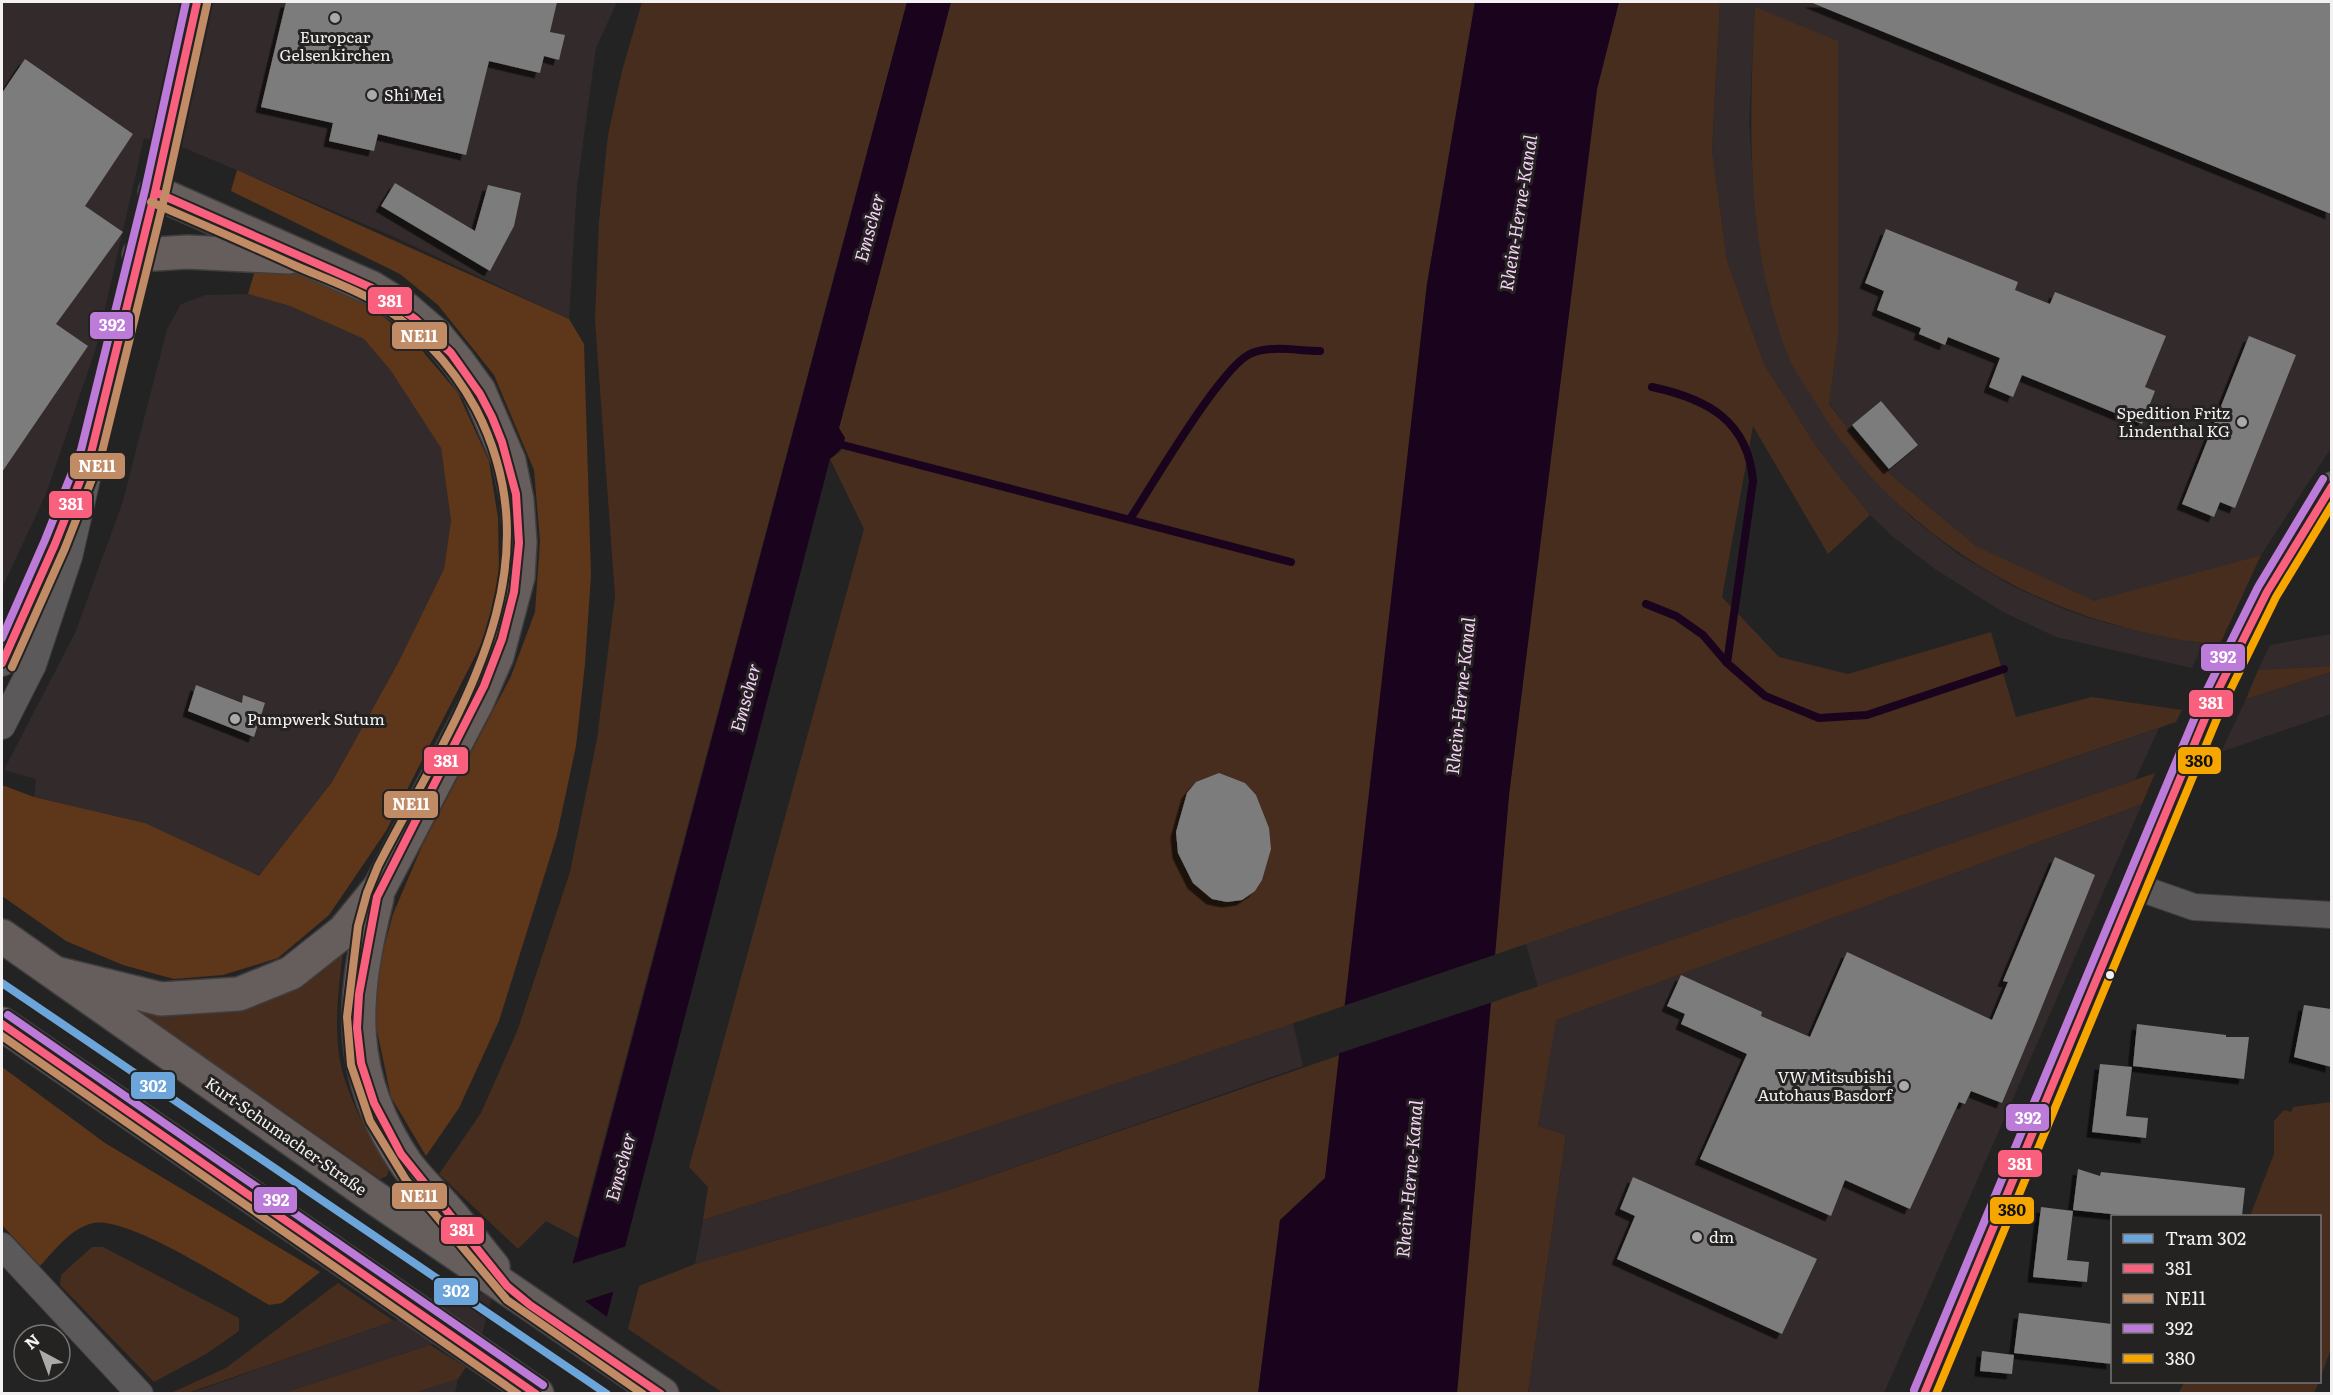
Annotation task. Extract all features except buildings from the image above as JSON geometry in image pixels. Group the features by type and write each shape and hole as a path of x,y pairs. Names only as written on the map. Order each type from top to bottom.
{"main road":[{"path":"55,973 161,999 239,994 291,973 344,931 380,887 477,702 497,656 518,577 520,542 517,500 509,461 492,416 479,391 436,334 405,309 372,288 155,192"},
{"path":"139,255 187,252 303,257"},
{"path":"380,887 366,942 357,1030 361,1065 377,1110 406,1164 514,1294"},
{"name":"Kurt-Schumacher-Straße","path":"2,936 378,1200 662,1394"},
{"path":"2,1024 328,1252 537,1394"}],"street":[{"path":"2,726 33,665 69,557 91,453 155,192 197,2"},
{"path":"2,663 91,453"},
{"path":"1924,1394 2134,886 2240,642 2303,528 2331,485"},
{"path":"2134,886 2194,907 2331,915"},
{"path":"2,1246 140,1394"}],"shaded area":[{"path":"2,2 617,2 596,48 577,187 569,319 392,236 182,147 144,138 96,348 46,494 2,588"},
{"path":"642,2 907,2 578,1238 546,1221 518,1249 439,1174 481,1113 518,1029 570,872 597,739 615,596 595,320 599,221 608,135 622,71"},
{"path":"951,2 1475,2 1427,284 1347,1005 873,1166 703,1220 708,1187 689,1167 864,529 830,459 842,450 845,438 839,428"},
{"path":"1619,2 1720,2 1712,150 1727,261 1764,364 1818,449 1870,515 1828,554 1753,426 1722,597 1779,657 1848,674 1991,632 2016,717 2092,697 2182,710 2176,722 1494,955 1509,795 1597,89"},
{"path":"1720,2 2331,2 2331,448 2261,555 2094,602 1976,546 1891,475 1848,428 1829,403 1838,337 1755,8 1749,123 1755,206 1768,293 1789,358 1866,470 1912,518 1958,554 2014,587 2066,610 2109,624 2203,644 2192,668 2056,637 2003,612 1935,569 1892,536 1870,515 1818,449 1764,364 1727,261 1712,150"},
{"path":"1755,7 1838,41 1838,337 1829,404 1891,475 1976,546 2094,601 2261,555 2220,644 2189,641 2139,631 2089,617 2041,598 1994,575 1951,547 1910,515 1873,479 1840,439 1788,356 1774,314 1764,271 1757,228 1751,139"},
{"path":"237,170 569,319 584,344 591,575 585,664 576,746 557,835 499,1021 459,1108 426,1156 391,1097 375,1021 380,963 393,914 422,846 511,676 535,612 540,541 534,470 494,375 438,305 400,274 231,191"},
{"path":"256,267 303,275 366,303 413,340 458,393 489,461 498,518 499,573 489,629 386,831 329,915 278,958 223,975 174,979 123,965 66,941 2,896 2,785 34,797 145,823 259,876 332,782 398,663 444,569 451,521 441,448 391,371 364,339 290,306 248,294"},
{"path":"248,294 290,306 364,339 391,371 441,448 451,521 444,569 398,663 332,782 259,877 145,823 34,797 36,779 4,770 75,633 123,501 167,329 181,304 206,295"},
{"path":"2331,634 2331,666 2258,670 2270,645"},
{"path":"2331,666 2331,672 2246,699 2258,670"},
{"path":"2331,672 2331,714 2221,752 2246,699"},
{"path":"2159,728 2135,780 1538,987 1526,944"},
{"path":"2155,773 2142,804 1556,1020 1538,1126 1566,1135 1528,1393 1457,1394 1490,1003"},
{"path":"2142,804 1884,1393 1528,1394 1566,1135 1538,1126 1555,1020"},
{"path":"343,952 337,1015 340,1062 358,1113 389,1168 387,1176 380,1179 142,1013 144,1010 217,1012 260,1004 290,990"},
{"path":"1293,1023 1303,1066 946,1191 695,1264 703,1220 873,1166"},
{"path":"1340,1055 1325,1178 1280,1221 1258,1393 723,1393 628,1329 639,1286 695,1264 946,1191"},
{"path":"2,1067 105,1143 320,1272 282,1303 269,1305 208,1268 156,1241 110,1224 93,1223 71,1235 40,1266 2,1225"},
{"path":"2331,1102 2332,1346 2321,1376 2321,1215 2250,1215 2274,1154 2274,1121 2284,1110 2291,1112 2293,1107"},
{"path":"92,1247 103,1247 239,1318 239,1331 206,1354 154,1382 60,1285 61,1275"},
{"path":"338,1283 394,1321 188,1393 171,1393 226,1368"},
{"path":"494,1290 482,1334 430,1345 284,1393 188,1394 394,1321"},
{"path":"430,1345 466,1367 458,1379 414,1393 284,1393"},
{"path":"458,1379 455,1393 414,1393"},
{"path":"2184,1383 2319,1383 2314,1393 2179,1393"}],"water":[{"name":"Emscher","path":"907,2 951,2 839,428 845,438 840,450 830,459 587,1393 538,1394"},
{"name":"Rhein-Herne-Kanal","path":"1475,2 1619,2 1597,89 1509,795 1457,1393 1258,1394 1280,1220 1325,1178 1427,284"}],"pier":[{"path":"1497,954 1493,1002 1337,1054 1343,1006"},
{"path":"630,1245 618,1290 585,1301 610,1319 590,1394 535,1394 568,1265"}],"waterway":[{"path":"1130,519 1206,401 1239,362 1252,353 1268,349 1320,351"},
{"path":"1652,387 1691,398 1722,416 1734,428 1750,460 1753,481 1727,663"},
{"path":"843,445 1291,562"},
{"path":"1646,604 1676,616 1703,635 1727,663 1765,696 1819,718 1867,715 2004,669"}],"tram line":[{"name":"302","path":"2,983 607,1394"}],"transit line":[{"name":"392","path":"2,638 81,450 145,190 186,2"},
{"name":"381","path":"2,663 55,544 91,453 155,192 197,2"},
{"name":"NE11","path":"12,667 65,548 101,456 165,195 207,4"},
{"name":"381","path":"155,192 372,288 415,319 451,353 480,394 492,417 502,442 516,494 519,543 514,592 502,639 484,686 377,897 359,994 357,1028 361,1063 374,1103 401,1154 507,1286 530,1305 661,1394"},
{"name":"NE11","path":"151,202 349,288 384,307 415,332 443,360 476,409 499,470 507,530 502,588 487,645 464,702 378,866 367,893 358,926 347,1017 351,1065 370,1121 406,1180 507,1300 643,1394"},
{"name":"392","path":"1914,1390 2202,700 2258,587 2323,479"},
{"name":"381","path":"1924,1394 2211,704 2267,592 2332,486"},
{"name":"380","path":"1936,1394 2221,709 2276,597 2332,505"},
{"name":"392","path":"8,1015 543,1385"},
{"name":"381","path":"2,1024 536,1394"},
{"name":"NE11","path":"2,1036 518,1394"}],"place":[{"name":"Europcar Gelsenkirchen","path":"335,18"},
{"name":"Shi Mei","path":"372,95"},
{"name":"Spedition Fritz Lindenthal KG","path":"2242,422"},
{"name":"Pumpwerk Sutum","path":"235,719"},
{"name":"VW Mitsubishi Autohaus Basdorf","path":"1904,1086"},
{"name":"dm","path":"1697,1237"}]}
